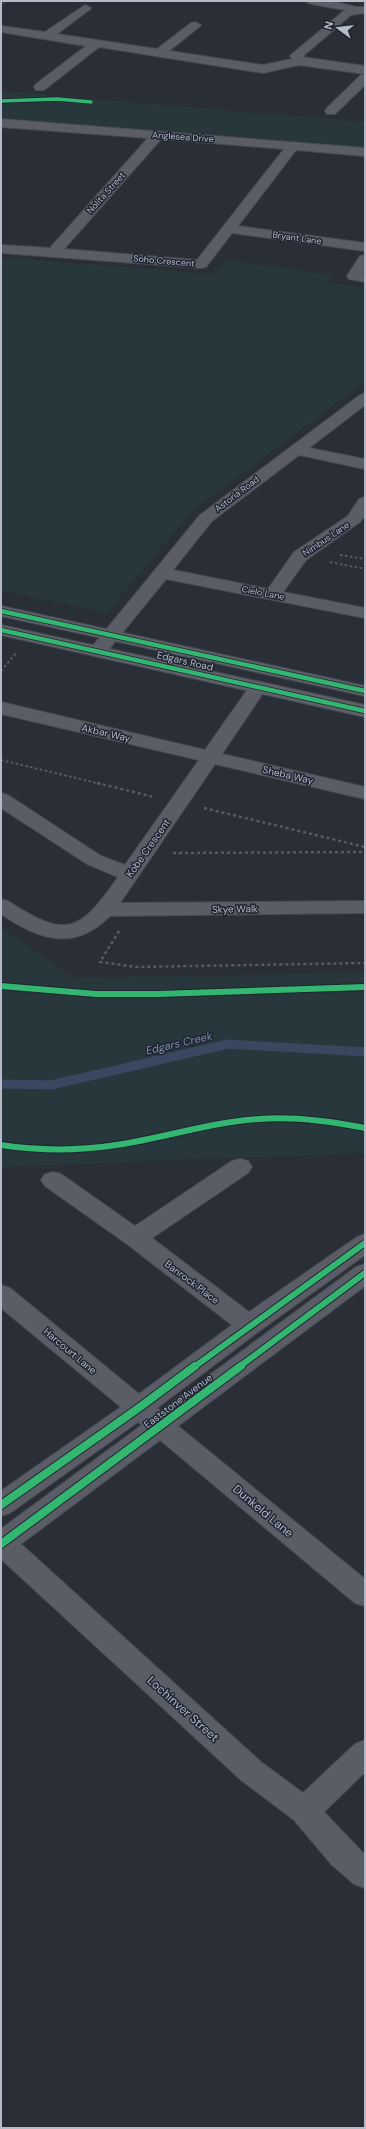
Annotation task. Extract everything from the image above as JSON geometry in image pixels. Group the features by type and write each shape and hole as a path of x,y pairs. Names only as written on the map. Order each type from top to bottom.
{"main road":[{"name":"Edgars Road","path":"1,611 365,691"},
{"name":"Edgars Road","path":"1,630 365,711"}],"street":[{"path":"311,1 349,7 353,10 365,10"},
{"path":"46,37 85,8"},
{"path":"299,61 296,56 353,10"},
{"path":"159,53 195,25"},
{"path":"1,29 264,69 299,61 365,70"},
{"path":"40,87 97,43"},
{"path":"331,111 365,78"},
{"name":"Anglesea Drive","path":"1,123 294,145 365,152"},
{"path":"6,135 16,124"},
{"name":"Nolita Street","path":"54,252 158,135"},
{"name":"Soho Crescent","path":"1,249 201,264 294,145"},
{"name":"Bryant Lane","path":"229,229 365,247"},
{"path":"365,259 354,276 365,278"},
{"name":"Astoria Road","path":"98,651 206,518 365,398"},
{"path":"295,450 365,464"},
{"name":"Nimbus Lane","path":"272,595 300,556 360,520 365,502"},
{"name":"Cielo Lane","path":"162,573 365,613"},
{"name":"Kobe Crescent","path":"1,904 31,925 44,931 58,933 82,930 92,924 105,910 258,687"},
{"name":"Akbar Way","path":"1,708 211,757"},
{"name":"Sheba Way","path":"211,757 365,793"},
{"path":"1,799 94,860 129,874"},
{"name":"Skye Walk","path":"105,910 365,907"},
{"path":"135,1238 240,1167"},
{"name":"Banrock Place","path":"53,1180 135,1238 249,1325"},
{"name":"Eaststone Avenue","path":"1,1505 140,1407 249,1325 365,1243"},
{"name":"Eaststone Avenue","path":"1,1543 160,1427 365,1273"},
{"name":"Harcourt Lane","path":"1,1294 140,1407 160,1427"},
{"name":"Dunkeld Lane","path":"160,1427 365,1596"},
{"name":"Lochinver Street","path":"1,1543 251,1771 304,1811 343,1855 365,1874"},
{"path":"304,1811 365,1753"}],"path":[{"path":"1,4 6,1"},
{"path":"300,556 365,570"},
{"path":"1,671 16,653"},
{"path":"174,854 365,852"}],"shaded area":[{"path":"1,91 365,122 365,148 1,118"},
{"path":"1,257 216,274 227,260 333,275 327,283 365,287 365,382 192,511 107,613 1,590"},
{"path":"1,927 72,977 365,973 365,1156 360,1153 1,1167"}],"waterway":[{"name":"Edgars Creek","path":"1,1084 51,1085 228,1044 365,1052"}],"cycle path":[{"path":"1,101 57,99 91,102"},
{"path":"1,611 365,691"},
{"path":"1,630 365,711"},
{"path":"1,986 96,994 158,994 365,987"},
{"path":"1,1145 18,1148 51,1150 84,1149 143,1140 202,1126 270,1118 311,1119 365,1128"},
{"path":"1,1505 140,1407 249,1325 365,1243"},
{"path":"1,1544 365,1273"}]}
